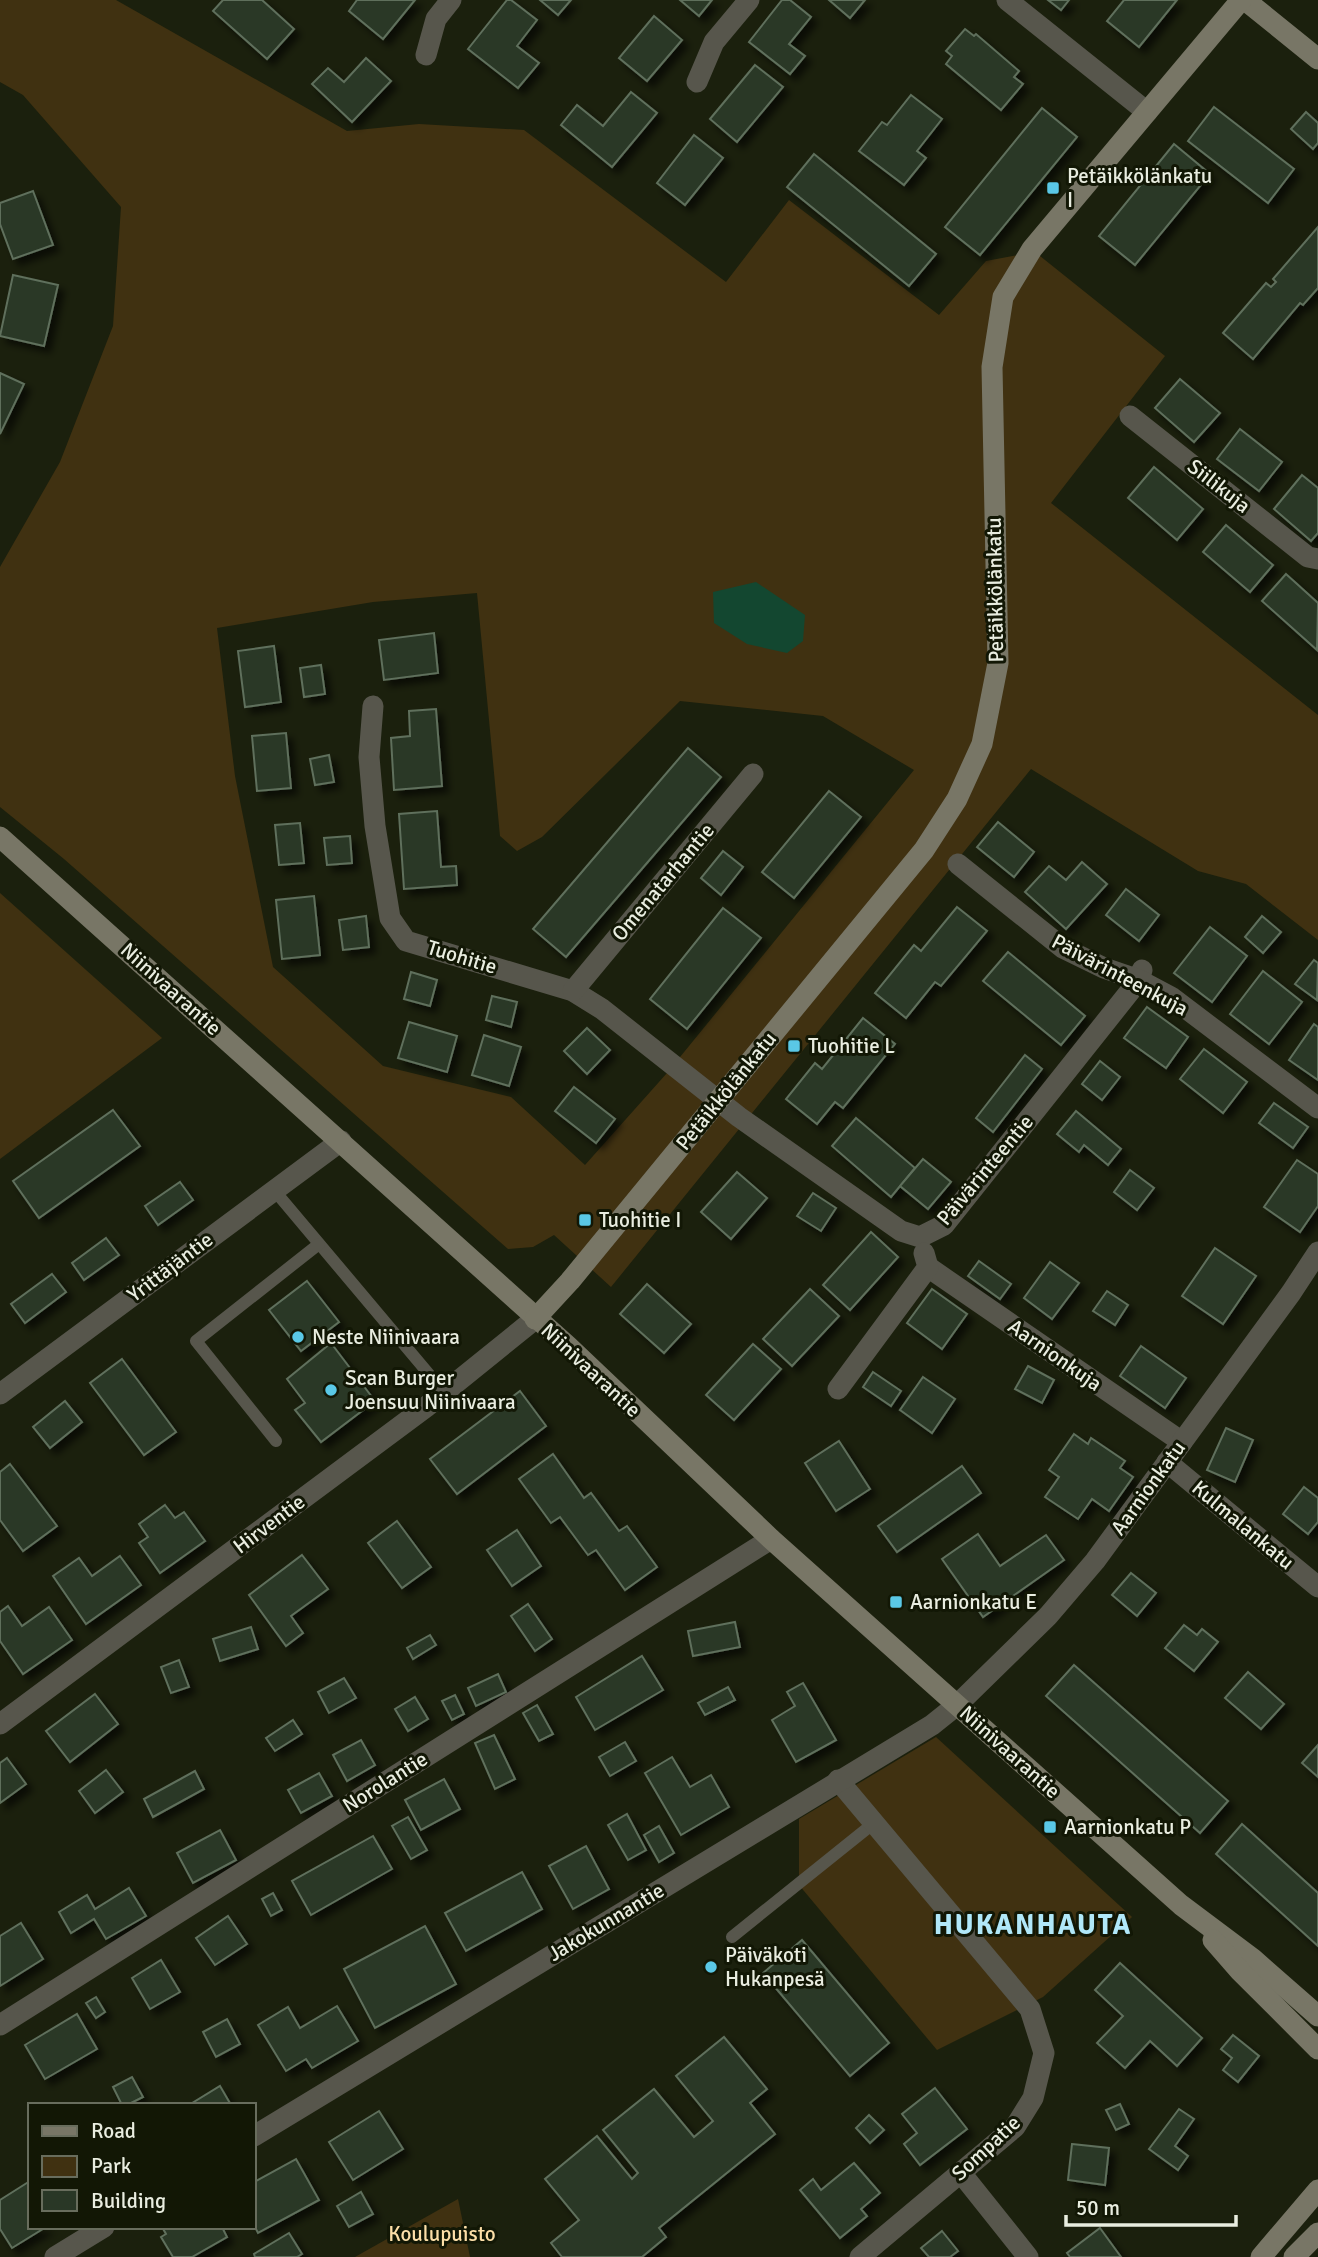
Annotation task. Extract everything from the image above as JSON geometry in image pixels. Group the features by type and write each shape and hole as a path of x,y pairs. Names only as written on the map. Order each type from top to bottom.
{"main road":[{"name":"Petäikkölänkatu","path":"536,1319 924,850 957,799 982,744 998,663 992,367 1003,297 1032,249 1243,0"},
{"path":"1243,0 1318,59"},
{"name":"Niinivaarantie","path":"0,838 569,1347 771,1539 1181,1905 1253,1959 1318,2016"},
{"name":"Niinivaarantie","path":"1181,1905 1240,1971 1318,2049"},
{"path":"1261,2257 1318,2190"},
{"path":"1294,2257 1318,2232"}],"street":[{"path":"426,55 436,19 451,0"},
{"path":"697,82 714,42 749,0"},
{"path":"1007,0 1147,112"},
{"name":"Siilikuja","path":"1130,416 1315,560"},
{"name":"Tuohitie","path":"373,706 369,757 376,826 390,918 406,941 573,991 602,1009 718,1101"},
{"name":"Omenatarhantie","path":"573,991 753,774"},
{"name":"Päivärinteenkuja","path":"958,864 1063,948 1104,968 1141,975 1318,1108"},
{"name":"Päivärinteentie","path":"718,1101 901,1231 920,1237 944,1225 1141,975"},
{"name":"Yrittäjäntie","path":"0,1394 341,1141"},
{"path":"838,1389 928,1267 920,1237"},
{"name":"Aarnionkatu","path":"957,1705 1048,1616 1095,1561 1318,1252"},
{"name":"Aarnionkuja","path":"928,1267 1182,1442"},
{"name":"Hirventie","path":"0,1724 444,1392 536,1319"},
{"name":"Kulmalankatu","path":"1167,1462 1318,1587"},
{"name":"Norolantie","path":"0,2025 771,1539"},
{"name":"Jakokunnantie","path":"256,2135 932,1725 957,1705"},
{"name":"Sompatie","path":"838,1780 1030,2009 1044,2053 1033,2098 1015,2127 860,2257"},
{"path":"961,2173 1028,2257"},
{"path":"55,2257 101,2229"}],"lane":[{"path":"274,1190 444,1392"},
{"path":"276,1441 196,1341 319,1244"},
{"path":"732,1937 874,1823"}],"green space":[{"path":"0,0 116,0 347,131 419,124 524,130 726,282 789,200 939,315 986,261 1035,252 1165,356 1051,503 1318,715 1318,940 1246,884 1198,871 1031,769 611,1287 554,1235 533,1247 508,1249 64,859 0,807 0,567 60,462 113,326 121,207 23,95 0,82","holes":["477,593 500,836 517,851 542,837 680,701 823,716 914,770 667,1073 585,1165 511,1097 383,1066 273,967 235,776 217,628 373,602"]},
{"path":"0,893 162,1038 0,1159"},
{"path":"936,1737 1132,1917 1043,1997 937,2050 799,1885 799,1819"},
{"name":"Koulupuisto","path":"458,2199 470,2257 355,2257"}],"shaded area":[{"path":"756,582 805,615 803,641 787,653 747,644 714,623 713,592"}],"building":[{"path":"223,0 262,0 294,29 267,59 213,11"},
{"path":"357,0 415,0 383,39 349,11"},
{"path":"507,0 511,0 537,20 517,46 539,63 518,88 468,49"},
{"path":"540,0 571,0 558,15"},
{"path":"680,0 712,0 699,16"},
{"path":"782,0 790,0 811,17 789,44 805,56 790,74 749,42"},
{"path":"829,0 865,0 850,18"},
{"path":"1048,0 1069,0 1061,10"},
{"path":"1124,0 1177,0 1139,47 1107,21"},
{"path":"654,16 682,40 647,81 619,58"},
{"path":"965,29 974,36 976,34 1019,71 1014,77 1023,84 1001,110 946,64 952,56 946,51"},
{"path":"366,58 391,81 352,122 312,84 328,68 344,82"},
{"path":"755,65 783,87 737,142 710,119"},
{"path":"631,92 657,113 612,167 561,125 577,105 603,126"},
{"path":"911,95 942,119 917,151 926,158 904,185 859,151 882,122 887,125"},
{"path":"1214,107 1294,169 1268,203 1188,141"},
{"path":"1042,108 1077,137 980,255 945,227"},
{"path":"1306,112 1318,123 1318,143 1313,149 1291,129"},
{"path":"694,135 723,158 685,205 657,183"},
{"path":"1174,144 1210,174 1135,265 1099,236"},
{"path":"814,154 936,254 909,286 787,187"},
{"path":"33,191 53,245 13,259 0,224 0,203"},
{"path":"1318,227 1318,288 1303,305 1300,303 1253,359 1223,333 1266,283 1271,287 1276,282 1273,279"},
{"path":"13,275 58,285 44,346 0,336"},
{"path":"0,373 24,384 0,434"},
{"path":"1180,379 1220,413 1194,442 1155,408"},
{"path":"1240,429 1282,462 1259,491 1217,459"},
{"path":"1154,467 1203,509 1177,540 1128,498"},
{"path":"1302,475 1318,488 1318,533 1311,541 1274,509"},
{"path":"1226,525 1273,565 1250,592 1203,552"},
{"path":"1286,574 1318,603 1317,650 1262,601"},
{"path":"434,633 438,673 384,680 379,640"},
{"path":"274,646 281,702 245,707 238,651"},
{"path":"321,665 325,694 304,697 300,668"},
{"path":"436,709 442,786 394,790 391,738 410,736 409,711"},
{"path":"286,733 291,788 257,791 252,736"},
{"path":"688,748 721,777 566,957 533,929"},
{"path":"329,755 334,782 315,785 310,759"},
{"path":"829,791 861,817 794,898 762,872"},
{"path":"437,811 441,867 456,866 457,885 404,889 399,814"},
{"path":"998,822 1034,852 1014,877 977,847"},
{"path":"300,823 304,863 279,865 275,825"},
{"path":"350,836 352,863 327,865 324,838"},
{"path":"723,851 743,867 721,895 701,878"},
{"path":"1082,862 1107,884 1066,929 1025,892 1049,866 1066,880"},
{"path":"1126,889 1159,915 1139,941 1106,915"},
{"path":"314,896 320,955 282,959 276,900"},
{"path":"957,907 987,931 941,986 935,982 906,1018 875,993 914,945 921,951"},
{"path":"723,908 761,938 687,1029 650,999"},
{"path":"366,916 369,947 343,950 339,920"},
{"path":"1262,916 1281,932 1263,953 1245,937"},
{"path":"1210,927 1247,956 1212,1002 1174,973"},
{"path":"1008,952 1085,1016 1061,1045 983,981"},
{"path":"1314,960 1318,963 1317,1000 1295,984"},
{"path":"1263,971 1302,1002 1269,1044 1230,1014"},
{"path":"411,972 437,980 430,1006 404,999"},
{"path":"492,996 517,1002 511,1027 486,1020"},
{"path":"1147,1007 1188,1037 1166,1068 1124,1038"},
{"path":"863,1018 895,1044 843,1108 835,1102 817,1124 786,1099 815,1063 822,1069"},
{"path":"409,1022 457,1036 447,1072 398,1058"},
{"path":"1314,1024 1318,1027 1318,1080 1289,1060"},
{"path":"587,1028 610,1050 587,1074 564,1051"},
{"path":"484,1035 521,1047 509,1086 472,1075"},
{"path":"1204,1049 1247,1082 1223,1113 1180,1079"},
{"path":"1025,1055 1042,1069 993,1132 976,1118"},
{"path":"1100,1061 1120,1077 1102,1100 1082,1084"},
{"path":"574,1087 615,1119 596,1143 555,1111"},
{"path":"1274,1103 1308,1127 1293,1148 1259,1123"},
{"path":"113,1110 140,1146 39,1218 13,1181"},
{"path":"1076,1111 1121,1149 1108,1165 1084,1145 1079,1152 1057,1134"},
{"path":"856,1118 915,1168 891,1197 832,1146"},
{"path":"923,1159 951,1182 928,1209 900,1186"},
{"path":"1297,1160 1318,1174 1318,1206 1300,1232 1264,1207"},
{"path":"1130,1170 1154,1188 1137,1210 1114,1192"},
{"path":"737,1172 767,1198 731,1239 701,1212"},
{"path":"180,1182 193,1200 158,1225 145,1206"},
{"path":"813,1193 836,1208 821,1231 797,1216"},
{"path":"871,1232 898,1257 850,1310 823,1285"},
{"path":"106,1238 119,1255 84,1280 72,1263"},
{"path":"1215,1248 1256,1276 1223,1324 1182,1296"},
{"path":"979,1261 1011,1284 1000,1299 968,1276"},
{"path":"1050,1262 1079,1283 1052,1319 1024,1298"},
{"path":"52,1274 66,1292 25,1323 11,1304"},
{"path":"307,1281 339,1322 301,1351 269,1310"},
{"path":"647,1284 691,1324 664,1353 620,1314"},
{"path":"810,1289 839,1316 792,1366 763,1339"},
{"path":"932,1289 967,1314 942,1349 907,1323"},
{"path":"1107,1291 1128,1305 1115,1325 1093,1311"},
{"name":"Scan Burger Joensuu Niinivaara","path":"331,1343 375,1401 321,1442 295,1410 305,1403 287,1379"},
{"path":"753,1344 781,1369 734,1420 706,1395"},
{"path":"1141,1346 1186,1378 1165,1408 1120,1376"},
{"path":"122,1359 176,1432 144,1455 90,1383"},
{"path":"1028,1366 1054,1380 1042,1403 1015,1389"},
{"path":"873,1372 901,1391 891,1406 863,1387"},
{"path":"923,1377 955,1399 932,1433 900,1410"},
{"path":"520,1391 546,1426 457,1494 430,1459"},
{"path":"65,1401 82,1422 50,1448 33,1427"},
{"path":"1226,1428 1253,1440 1235,1482 1207,1470"},
{"path":"1074,1434 1088,1444 1091,1438 1125,1461 1120,1468 1133,1477 1109,1511 1092,1499 1078,1519 1045,1497 1059,1477 1049,1470"},
{"path":"839,1441 870,1489 836,1511 805,1463"},
{"path":"553,1454 584,1498 591,1493 619,1531 627,1526 657,1567 625,1590 596,1550 588,1555 560,1517 551,1523 519,1479"},
{"path":"10,1464 57,1526 23,1551 0,1520 0,1472"},
{"path":"962,1466 981,1493 897,1552 878,1526"},
{"path":"1304,1487 1318,1498 1318,1522 1308,1534 1283,1514"},
{"path":"165,1505 175,1518 184,1512 205,1541 160,1573 139,1543 148,1537 139,1524"},
{"path":"397,1521 431,1567 402,1588 368,1543"},
{"path":"517,1530 541,1566 512,1586 487,1550"},
{"path":"978,1534 1000,1566 1046,1535 1064,1560 983,1617 942,1559"},
{"path":"302,1555 328,1589 291,1616 303,1633 286,1646 249,1595"},
{"path":"120,1556 141,1585 86,1624 53,1576 79,1558 92,1576"},
{"path":"1131,1573 1156,1593 1137,1616 1112,1595"},
{"path":"528,1604 552,1639 535,1651 511,1616"},
{"path":"8,1606 22,1626 49,1607 72,1640 23,1674 0,1641 0,1612"},
{"path":"735,1622 740,1647 693,1656 688,1631"},
{"path":"1184,1625 1197,1635 1202,1629 1218,1642 1194,1671 1165,1648"},
{"path":"251,1627 258,1649 220,1661 213,1639"},
{"path":"430,1635 436,1645 413,1659 407,1648"},
{"path":"642,1656 663,1690 595,1730 576,1697"},
{"path":"179,1660 189,1687 171,1693 161,1667"},
{"path":"1074,1665 1228,1801 1200,1833 1046,1696"},
{"path":"1248,1672 1284,1704 1261,1729 1225,1698"},
{"path":"498,1674 506,1692 476,1706 468,1688"},
{"path":"344,1678 356,1698 329,1713 318,1692"},
{"path":"803,1683 836,1740 796,1762 772,1720 795,1706 787,1692"},
{"path":"728,1687 735,1700 705,1715 698,1703"},
{"path":"95,1694 118,1724 70,1762 46,1731"},
{"path":"455,1695 464,1714 452,1720 442,1701"},
{"path":"415,1697 428,1719 408,1731 395,1709"},
{"path":"537,1705 553,1734 539,1741 523,1713"},
{"path":"293,1720 302,1734 275,1751 266,1738"},
{"path":"494,1735 515,1779 495,1789 475,1743"},
{"path":"361,1740 375,1765 347,1781 333,1755"},
{"path":"625,1742 636,1761 610,1776 599,1757"},
{"path":"1318,1745 1318,1777 1302,1763"},
{"path":"672,1757 690,1787 711,1775 729,1807 681,1835 645,1773"},
{"path":"7,1758 26,1784 0,1803 0,1763"},
{"path":"106,1770 123,1792 95,1813 79,1791"},
{"path":"195,1771 204,1789 153,1817 144,1799"},
{"path":"319,1773 332,1796 301,1813 288,1790"},
{"path":"444,1779 460,1809 421,1830 405,1800"},
{"path":"627,1814 646,1850 628,1860 608,1825"},
{"path":"408,1817 427,1850 411,1859 392,1826"},
{"path":"1242,1824 1318,1893 1318,1946 1216,1854"},
{"path":"659,1826 674,1853 659,1862 644,1835"},
{"path":"220,1830 236,1860 193,1883 177,1853"},
{"path":"373,1836 392,1869 311,1915 292,1881"},
{"path":"586,1846 609,1889 573,1909 549,1866"},
{"path":"522,1872 542,1909 466,1951 445,1913"},
{"path":"129,1888 146,1916 106,1939 94,1919 71,1933 59,1912 87,1895 95,1909"},
{"path":"273,1893 282,1910 271,1916 262,1899"},
{"path":"228,1916 247,1944 215,1965 196,1938"},
{"path":"21,1923 43,1959 0,1986 0,1936"},
{"path":"425,1926 456,1984 375,2028 344,1969"},
{"path":"802,1940 889,2043 850,2076 763,1973"},
{"path":"161,1960 180,1992 150,2009 132,1978"},
{"path":"1120,1963 1202,2038 1177,2066 1150,2041 1125,2068 1097,2043 1123,2016 1095,1990"},
{"path":"96,1997 105,2012 96,2018 86,2003"},
{"path":"337,2006 358,2041 312,2068 306,2059 286,2071 258,2025 288,2007 300,2028"},
{"path":"77,2014 97,2049 45,2079 25,2045"},
{"path":"227,2019 240,2044 216,2057 203,2032"},
{"path":"1233,2035 1259,2056 1238,2082 1223,2070 1232,2058 1221,2049"},
{"path":"724,2037 767,2089 750,2103 775,2134 659,2228 666,2237 642,2257 562,2257 551,2243 579,2220 545,2179 597,2136 632,2179 638,2173 603,2130 654,2089 694,2137 713,2121 676,2076"},
{"path":"132,2077 143,2097 131,2103 121,2103 113,2087"},
{"path":"220,2086 230,2103 192,2103"},
{"path":"935,2088 967,2129 920,2165 904,2144 917,2133 902,2114"},
{"path":"1120,2104 1129,2124 1116,2130 1106,2110"},
{"path":"1179,2109 1194,2119 1175,2146 1188,2156 1178,2170 1149,2149"},
{"path":"379,2111 403,2149 353,2180 329,2142"},
{"path":"869,2115 884,2130 870,2143 856,2128"},
{"path":"1072,2144 1109,2148 1105,2185 1068,2180"},
{"path":"296,2159 319,2200 258,2233 256,2181"},
{"path":"854,2163 880,2193 861,2209 867,2216 840,2238 800,2190 813,2179 821,2190"},
{"path":"28,2182 28,2229 43,2229 12,2248 0,2229 0,2200"},
{"path":"361,2192 373,2214 349,2227 337,2206"},
{"path":"1100,2228 1121,2257 1070,2257 1067,2253"},
{"path":"163,2229 223,2229 227,2237 192,2257 173,2257 161,2237 166,2234"},
{"path":"942,2231 958,2251 950,2257 929,2257 921,2248"},
{"path":"289,2233 302,2254 297,2257 255,2257 254,2254"}],"place":[{"name":"Petäikkölänkatu I","path":"1053,188"},
{"name":"Tuohitie L","path":"794,1046"},
{"name":"Tuohitie I","path":"585,1220"},
{"name":"Neste Niinivaara","path":"298,1337"},
{"name":"Scan Burger Joensuu Niinivaara","path":"331,1390"},
{"name":"Aarnionkatu E","path":"896,1602"},
{"name":"Aarnionkatu P","path":"1050,1827"},
{"name":"Päiväkoti Hukanpesä","path":"711,1967"}],"district":[{"name":"HUKANHAUTA","path":"1033,1924"}]}
